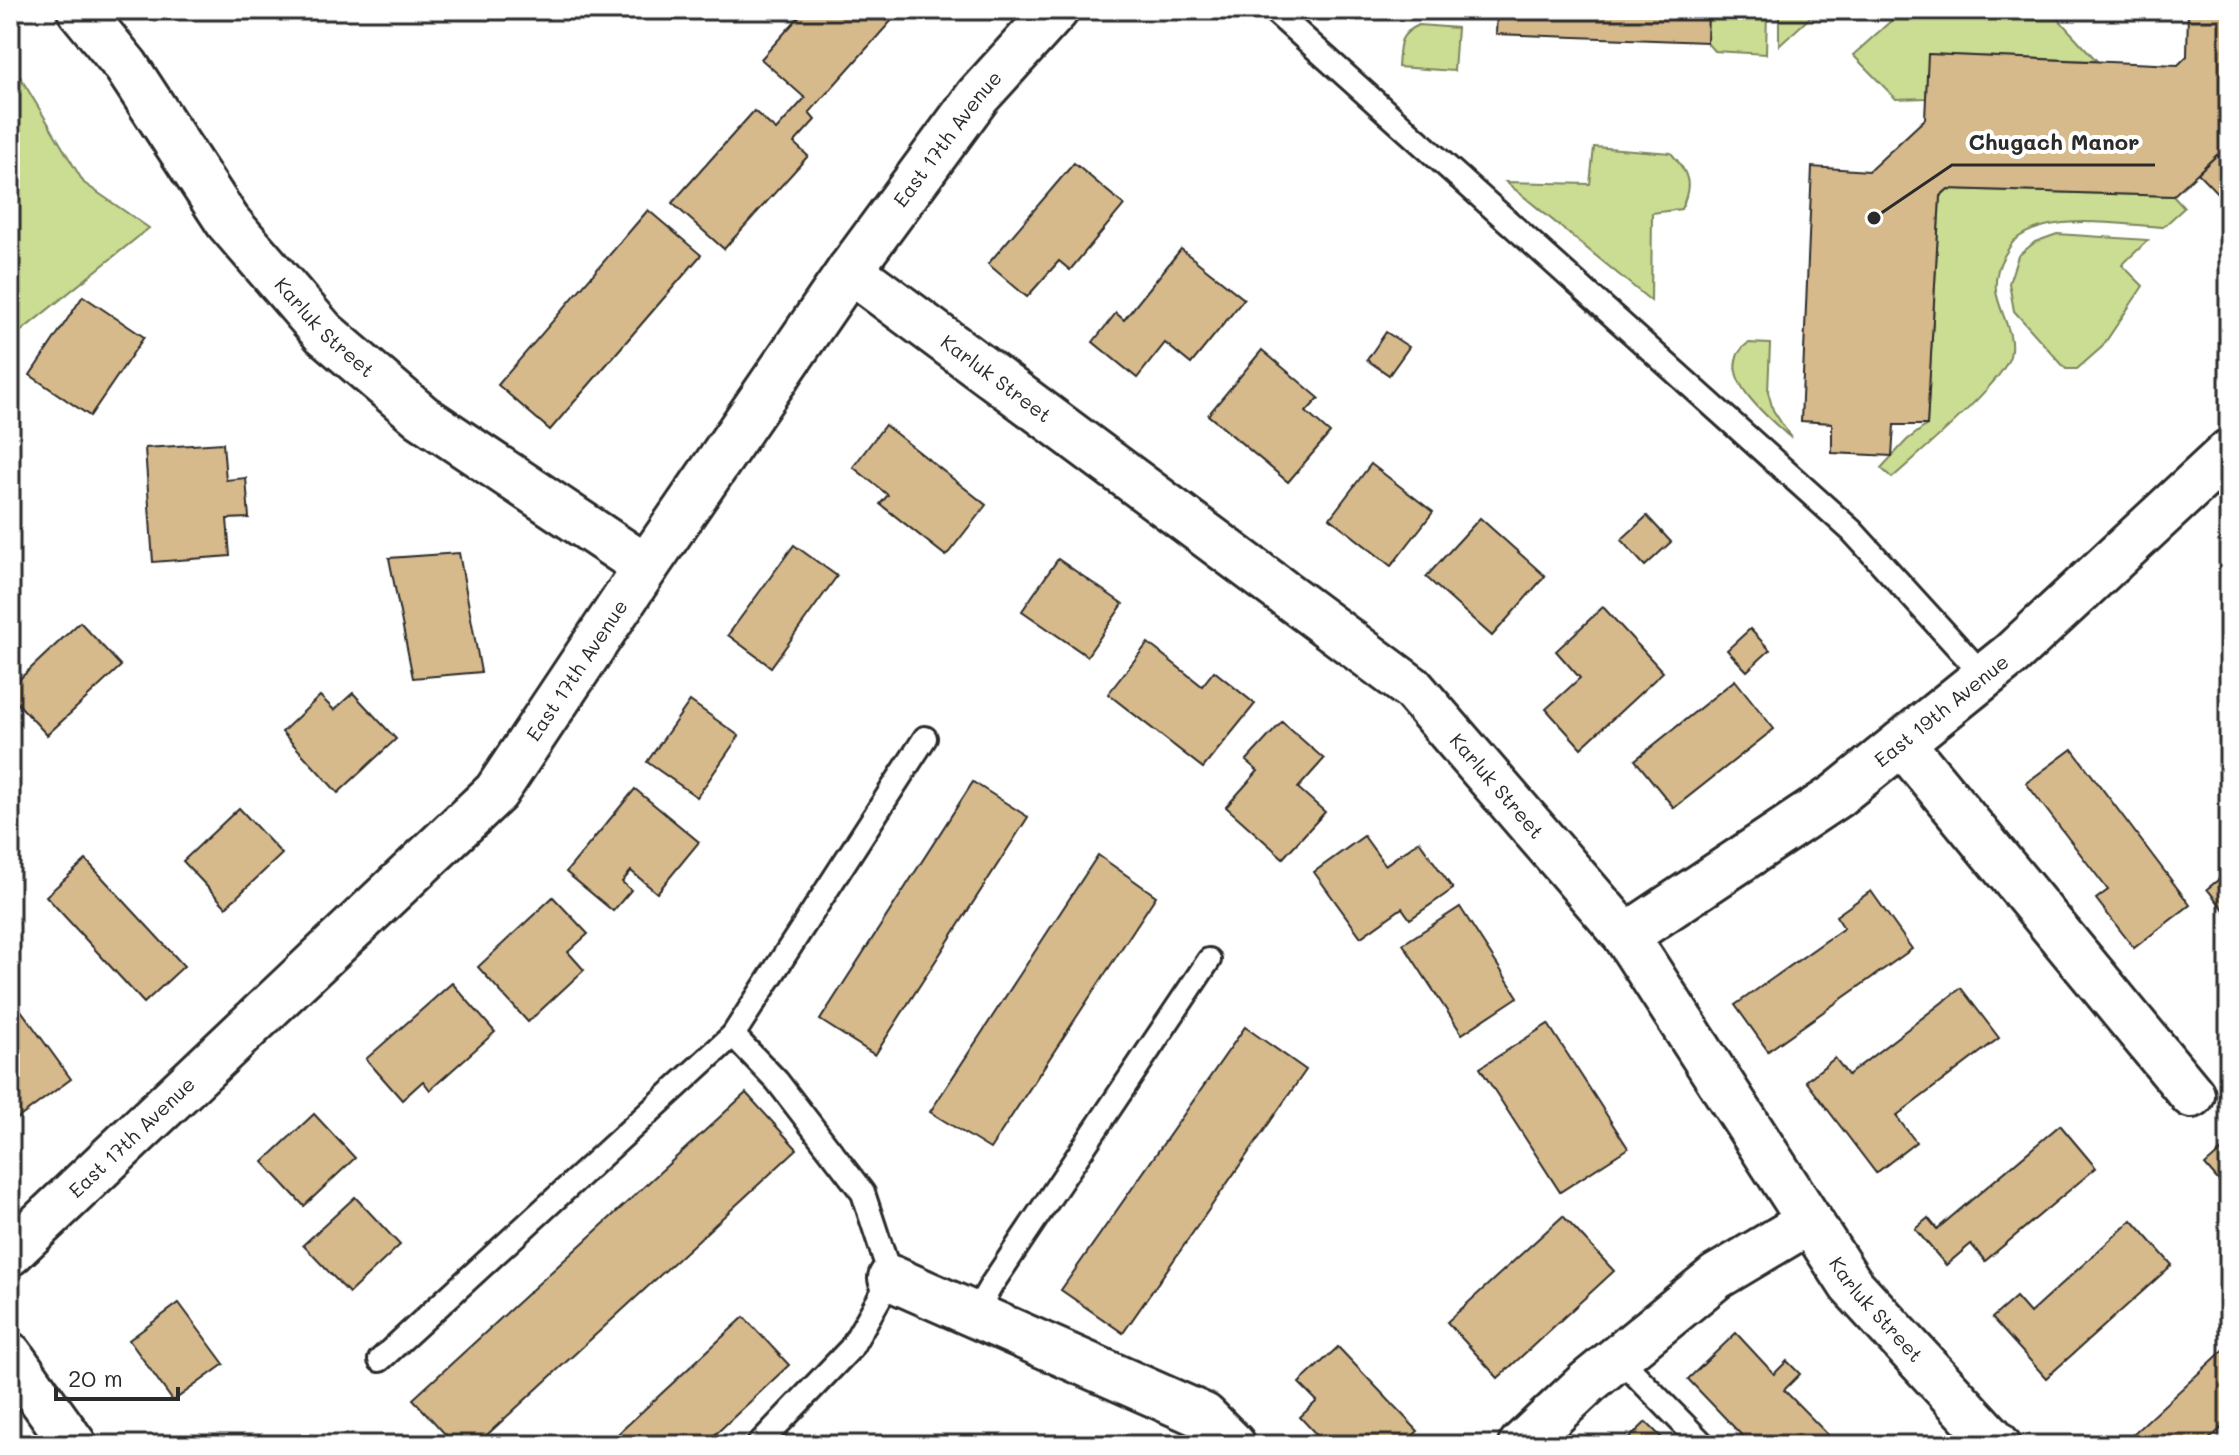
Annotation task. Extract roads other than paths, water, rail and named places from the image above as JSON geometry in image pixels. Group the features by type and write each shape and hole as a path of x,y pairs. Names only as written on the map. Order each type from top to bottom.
{"street":[{"name":"Karluk Street","path":"80,10 126,66 228,222 323,332 422,417 646,567"},
{"name":"East 17th Avenue","path":"10,1253 496,792 850,270 978,96 1056,10"},
{"name":"Karluk Street","path":"850,270 1413,689 1626,936 1851,1285 1998,1445"},
{"name":"East 19th Avenue","path":"1626,936 1836,796 2012,654 2222,472"},
{"path":"1902,743 2192,1095"},
{"path":"1521,1445 1588,1382 1716,1277 1810,1221"},
{"path":"891,1278 1204,1416 1233,1445"},
{"path":"10,1355 74,1445"}],"lane":[{"path":"1273,10 1852,531 1984,676"},
{"path":"380,1360 733,1035 925,738"},
{"path":"974,1315 1209,960"},
{"path":"733,1035 777,1081 863,1193 891,1278 851,1348 758,1445"},
{"path":"1618,1357 1704,1445"}],"place":[{"name":"Chugach Manor","path":"1874,218"}]}
